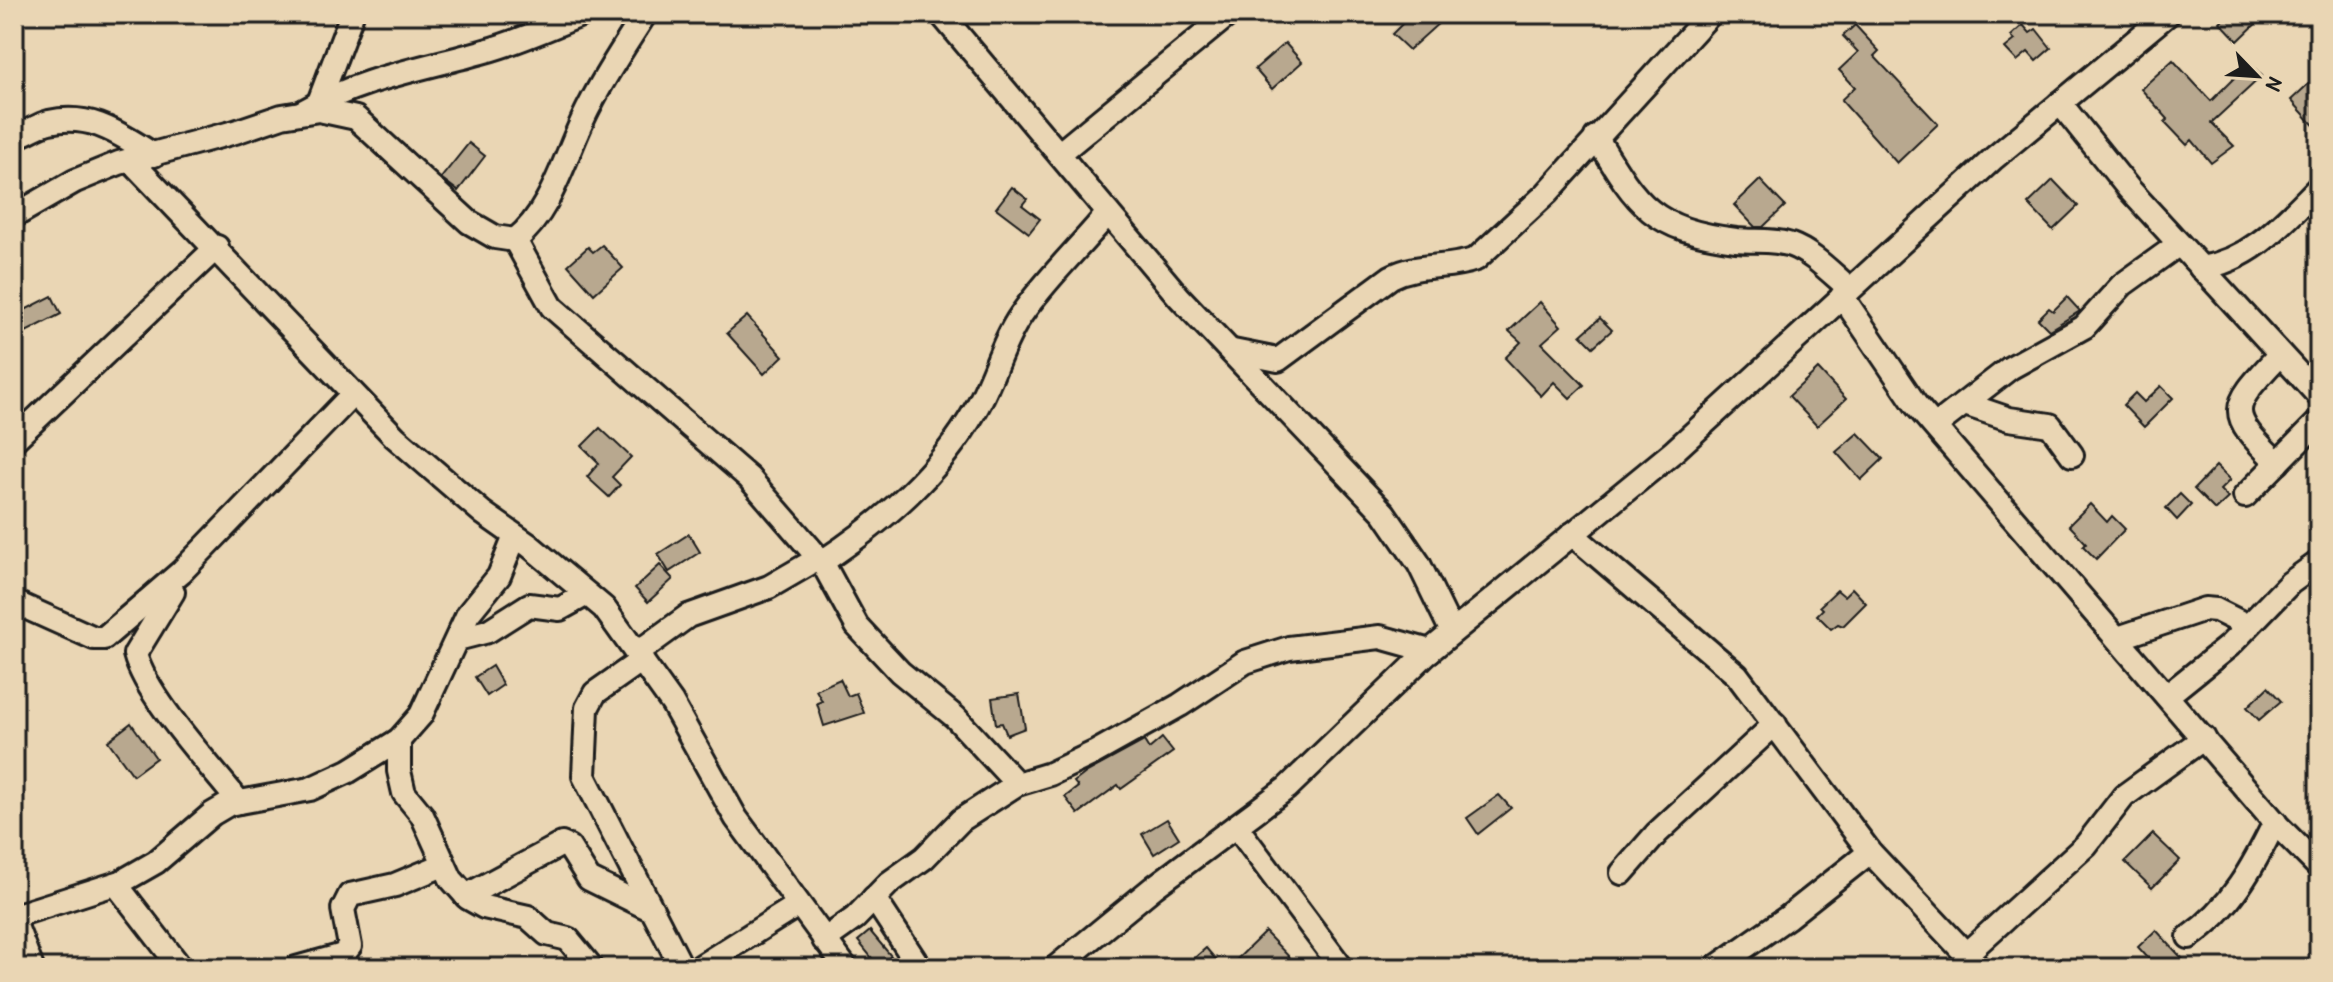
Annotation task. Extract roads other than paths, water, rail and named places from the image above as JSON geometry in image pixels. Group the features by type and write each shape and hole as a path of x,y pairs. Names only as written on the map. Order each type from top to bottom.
{"street":[{"path":"310,108 352,14"},
{"path":"14,216 75,181 131,161 310,108 380,77 487,50 583,14"},
{"path":"310,108 356,118 469,222 495,237 515,240 526,232 541,206 588,107 645,14"},
{"path":"941,14 1228,350 1333,455 1384,513 1419,564 1452,632"},
{"path":"1060,153 1229,14"},
{"path":"1228,350 1258,359 1278,360 1391,277 1410,268 1476,259 1547,193 1710,14"},
{"path":"1055,968 1287,788 1430,651 1673,452 2060,103 2168,14"},
{"path":"2060,103 2179,244 2319,396"},
{"path":"14,137 45,123 80,118 104,124 154,155"},
{"path":"1596,137 1641,205 1660,221 1675,228 1737,240 1791,245 1805,251 1846,293 1881,359 1935,426 2275,822 2319,867"},
{"path":"131,161 217,247 256,295 395,437 604,608 672,703 736,818 846,968"},
{"path":"2201,268 2222,265 2250,251 2319,187"},
{"path":"682,968 591,795 584,776 587,708 595,693 681,620 769,587 820,560 885,519 921,485 977,407 1000,350 1022,313 1108,213"},
{"path":"515,240 552,307 749,478 820,560 857,626 900,672 955,717 1017,784"},
{"path":"1935,426 2010,368 2084,327 2122,285 2179,244"},
{"path":"14,440 217,247"},
{"path":"2278,463 2247,434 2239,414 2240,404 2251,387 2280,354"},
{"path":"14,602 101,639 140,610 182,571 353,394"},
{"path":"1965,404 2009,419 2050,425 2072,455"},
{"path":"2245,496 2319,421"},
{"path":"1572,534 1737,675 1870,852 1972,961 2086,845 2124,796 2204,738"},
{"path":"32,968 14,918 116,884 156,862 212,814 239,802 310,789 349,771 399,740 421,715 468,614 499,576 515,536"},
{"path":"2168,695 2248,626 2282,590 2319,562"},
{"path":"182,571 135,654 138,664 172,716 239,802"},
{"path":"457,639 488,631 529,605 560,609 587,594"},
{"path":"2118,638 2205,609 2216,610 2248,626"},
{"path":"824,940 855,918 874,898 924,858 961,820 1017,784 1050,774 1094,753 1180,705 1245,662 1332,640 1380,637 1430,651"},
{"path":"1622,873 1657,833 1775,724"},
{"path":"399,740 399,771 404,793 422,815 443,865 466,896 484,907 528,917 547,934 568,939 592,968"},
{"path":"2189,937 2207,925 2235,894 2275,822"},
{"path":"1236,826 1342,968"},
{"path":"466,896 562,844 569,847 589,879 652,910"},
{"path":"1715,968 1788,917 1870,852"},
{"path":"296,968 343,955 350,946 343,909 350,895 395,885 443,865"},
{"path":"116,884 181,968"},
{"path":"874,898 920,968"},
{"path":"698,968 798,905"}]}
